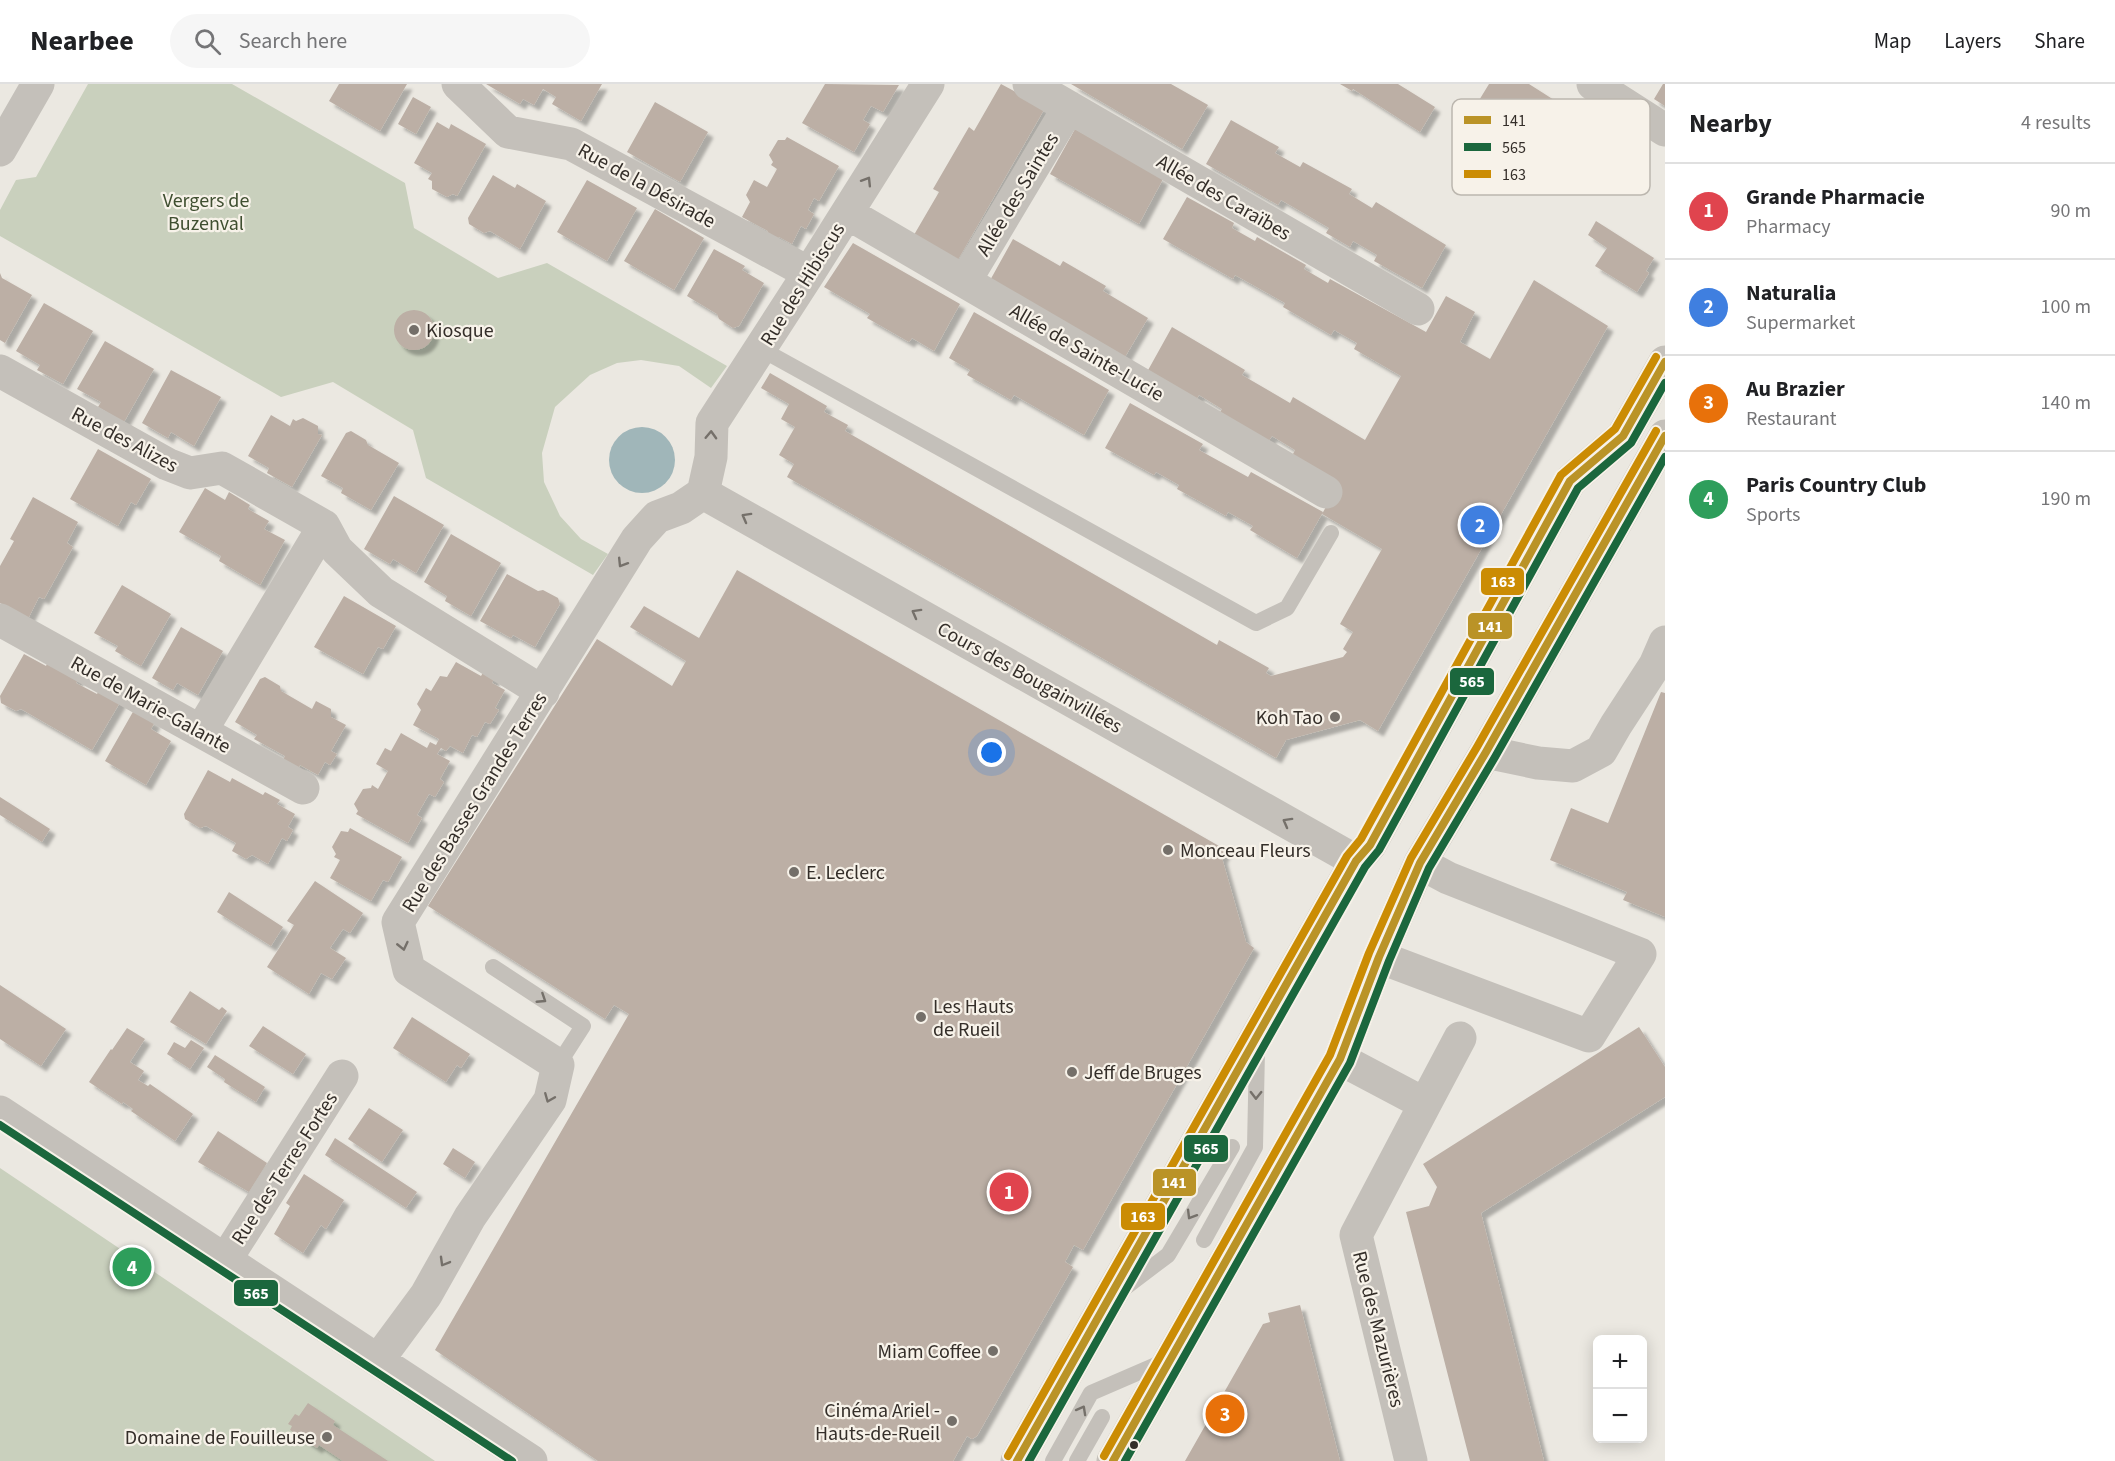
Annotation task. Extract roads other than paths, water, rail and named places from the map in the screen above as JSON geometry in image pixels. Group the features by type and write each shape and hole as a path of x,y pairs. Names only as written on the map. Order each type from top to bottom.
{"street":[{"path":"5,125 38,84"},
{"name":"Rue de la Désirade","path":"458,84 508,132 571,144 809,273"},
{"name":"Rue des Hibiscus","path":"703,493 711,457 712,423 928,84"},
{"name":"Allée des Caraïbes","path":"1029,84 1418,309"},
{"path":"1593,84 1616,99"},
{"name":"Allée des Saintes","path":"965,281 1069,107"},
{"path":"1650,120 1665,130"},
{"name":"Allée de Sainte-Lucie","path":"847,213 1326,492"},
{"path":"1017,1461 1356,861 1370,845 1570,481 1623,436 1665,362"},
{"name":"Rue des Alizes","path":"0,371 167,464 190,473 222,468 324,526"},
{"path":"1113,1461 1340,1059 1379,957 1420,864 1665,436"},
{"name":"Rue des Basses Grandes Terres","path":"558,1065 409,970 398,922 637,539 657,517 681,508 703,493"},
{"name":"Cours des Bougainvillées","path":"703,493 1356,861"},
{"path":"324,526 337,550 381,592 543,692"},
{"path":"201,731 324,526"},
{"name":"Rue de Marie-Galante","path":"0,620 303,788"},
{"path":"1486,752 1538,763 1573,766 1601,751 1655,665 1665,642"},
{"path":"1379,957 1589,1036 1640,954 1448,878 1420,864"},
{"name":"Rue des Mazurières","path":"1411,1461 1356,1235 1460,1038"},
{"path":"1340,1059 1425,1104"},
{"path":"378,1360 426,1295 470,1217 550,1100 558,1065"},
{"name":"Rue des Terres Fortes","path":"226,1259 342,1076"},
{"path":"0,1112 531,1461"}],"lane":[{"path":"761,349 1256,623 1287,608 1331,533"},
{"path":"493,967 583,1026 558,1065"},
{"path":"1204,1240 1255,1148 1257,1037"},
{"path":"1108,1300 1168,1254 1232,1147"},
{"path":"1053,1461 1091,1393 1171,1359"},
{"path":"1077,1461 1102,1418"}],"water":[{"path":"635,427 649,427 661,432 670,441 675,460 673,473 666,484 649,493 635,493 623,488 614,479 609,467 609,453 614,441 623,432"}],"place":[{"name":"Kiosque","path":"414,330"},
{"name":"Naturalia","path":"1480,525"},
{"name":"Koh Tao","path":"1335,717"},
{"name":"Monceau Fleurs","path":"1168,850"},
{"name":"E. Leclerc","path":"794,872"},
{"name":"Les Hauts de Rueil","path":"921,1017"},
{"name":"Jeff de Bruges","path":"1072,1072"},
{"name":"Grande Pharmacie","path":"1009,1192"},
{"name":"Paris Country Club","path":"132,1267"},
{"name":"Miam Coffee","path":"993,1351"},
{"name":"Au Brazier","path":"1225,1414"},
{"name":"Cinéma Ariel - Hauts-de-Rueil","path":"952,1421"},
{"name":"Domaine de Fouilleuse","path":"327,1437"}],"park label":[{"name":"Vergers de Buzenval","path":"206,212"}]}
